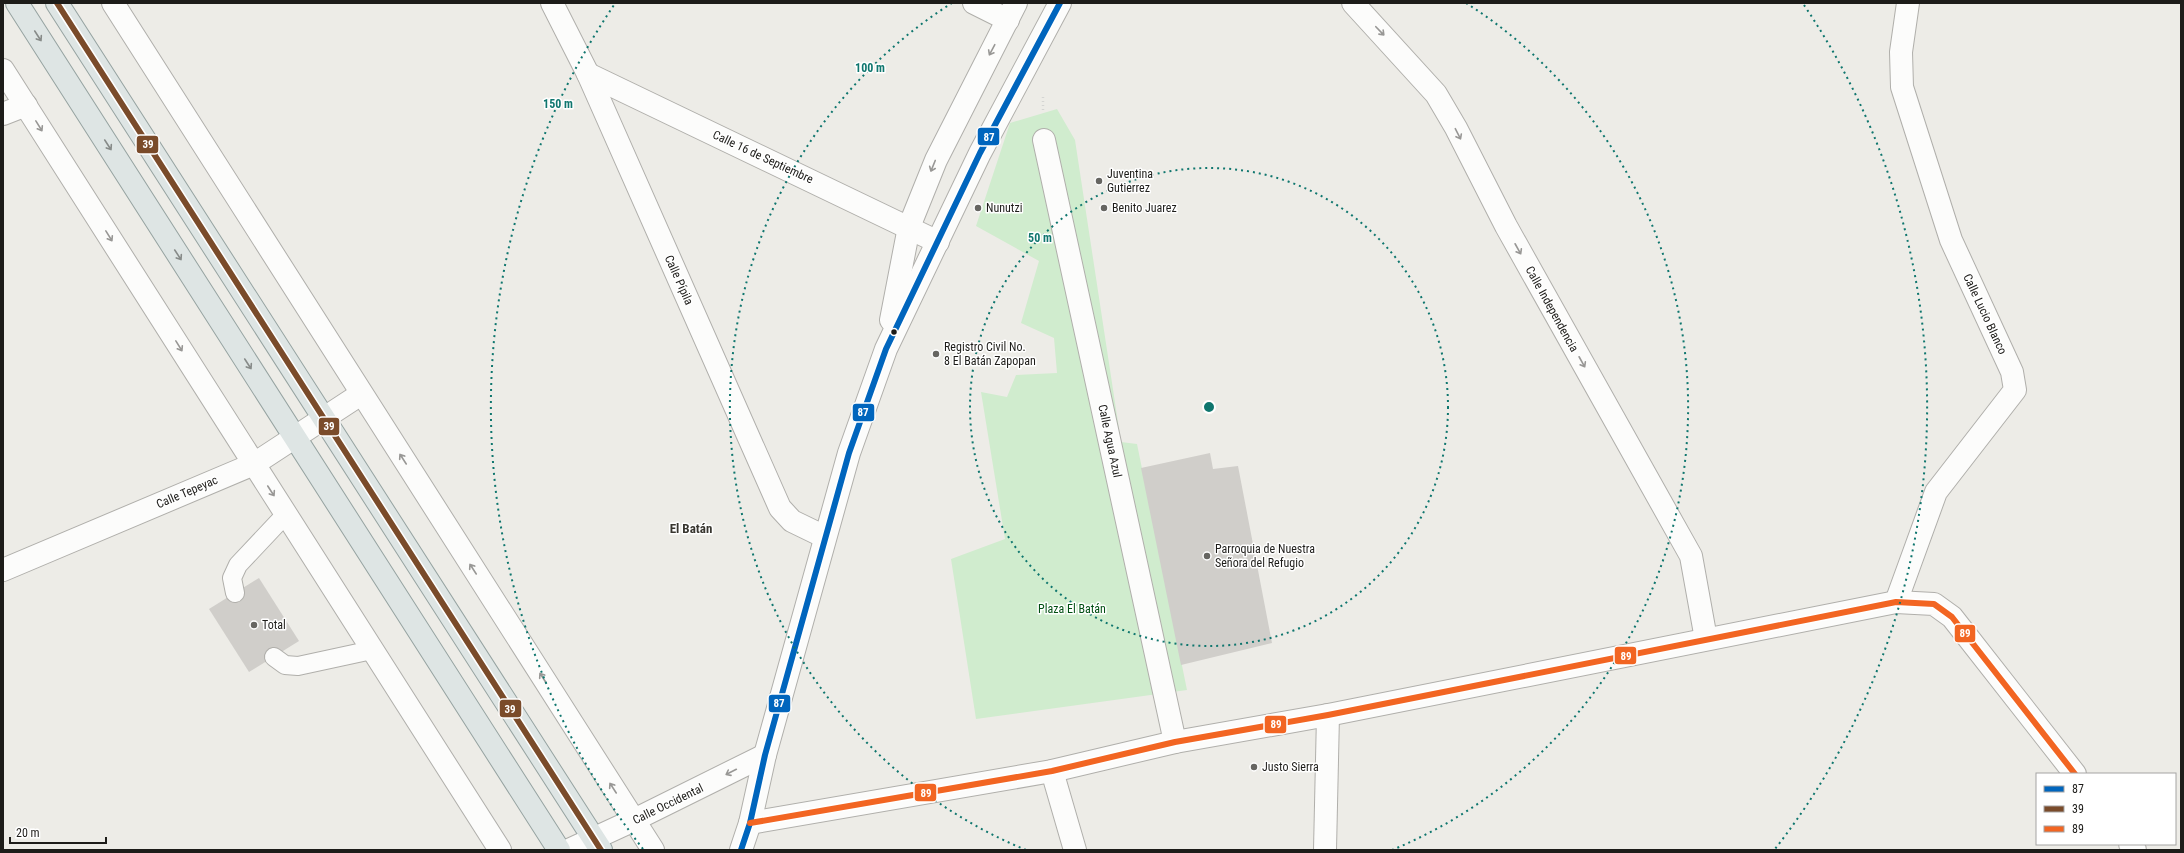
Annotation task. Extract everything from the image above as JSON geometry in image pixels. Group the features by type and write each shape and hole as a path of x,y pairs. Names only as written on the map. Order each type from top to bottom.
{"main road":[{"path":"17,3 559,850"},
{"path":"57,3 597,844"}],"street":[{"path":"113,3 653,850"},
{"name":"Calle Pípila","path":"552,3 588,74 780,508 792,521 825,537"},
{"path":"886,349 909,227 936,160 1012,11 974,3"},
{"path":"741,850 750,823 765,755 849,453 886,349 980,152 1060,3"},
{"name":"Calle Independencia","path":"1353,3 1436,94 1456,128 1506,226 1691,556 1706,639"},
{"name":"Calle Lucio Blanco","path":"1896,602 1936,492 2015,390 2012,372 1951,240 1902,87 1901,52 1908,3"},
{"path":"3,70 500,850"},
{"name":"Calle 16 de Septiembre","path":"588,74 938,242"},
{"path":"3,114 26,105"},
{"name":"Calle Agua Azul","path":"1044,140 1175,742"},
{"name":"Calle Tepeyac","path":"3,570 254,464 361,394"},
{"path":"750,823 1052,771 1175,742 1328,715 1896,602 1934,604 1952,617 2074,773"},
{"path":"1325,850 1328,715"},
{"name":"Calle Occidental","path":"569,850 597,844 634,820 765,755"},
{"path":"1052,771 1075,850"}],"lane":[{"path":"235,593 232,578 238,565 286,514"},
{"path":"274,657 285,665 298,666 372,650"}],"green space":[{"name":"Plaza El Batán","path":"1057,109 1075,140 1121,442 1137,444 1187,690 976,719 951,559 1005,539 981,392 1007,397 1016,375 1057,373 1054,338 1021,323 1039,261 976,226 1010,123"}],"building":[{"name":"Parroquia de Nuestra Señora del Refugio","path":"1210,453 1213,469 1238,466 1272,643 1181,665 1141,468"},
{"name":"Total","path":"259,578 299,641 249,672 209,609"}],"transit line":[{"name":"39","path":"57,3 601,850"},
{"name":"87","path":"741,850 750,823 765,755 849,453 886,349 980,153 1060,3"},
{"name":"89","path":"750,823 1052,771 1175,742 1328,715 1896,602 1934,604 1952,617 2074,773"}],"place":[{"name":"Juventina Gutierrez","path":"1099,181"},
{"name":"Nunutzi","path":"978,208"},
{"name":"Benito Juarez","path":"1104,208"},
{"name":"Registro Civil No. 8 El Batán Zapopan","path":"936,354"},
{"name":"Parroquia de Nuestra Señora del Refugio","path":"1207,556"},
{"name":"Total","path":"254,625"},
{"name":"Justo Sierra","path":"1254,767"}],"district":[{"name":"El Batán","path":"691,528"}]}
